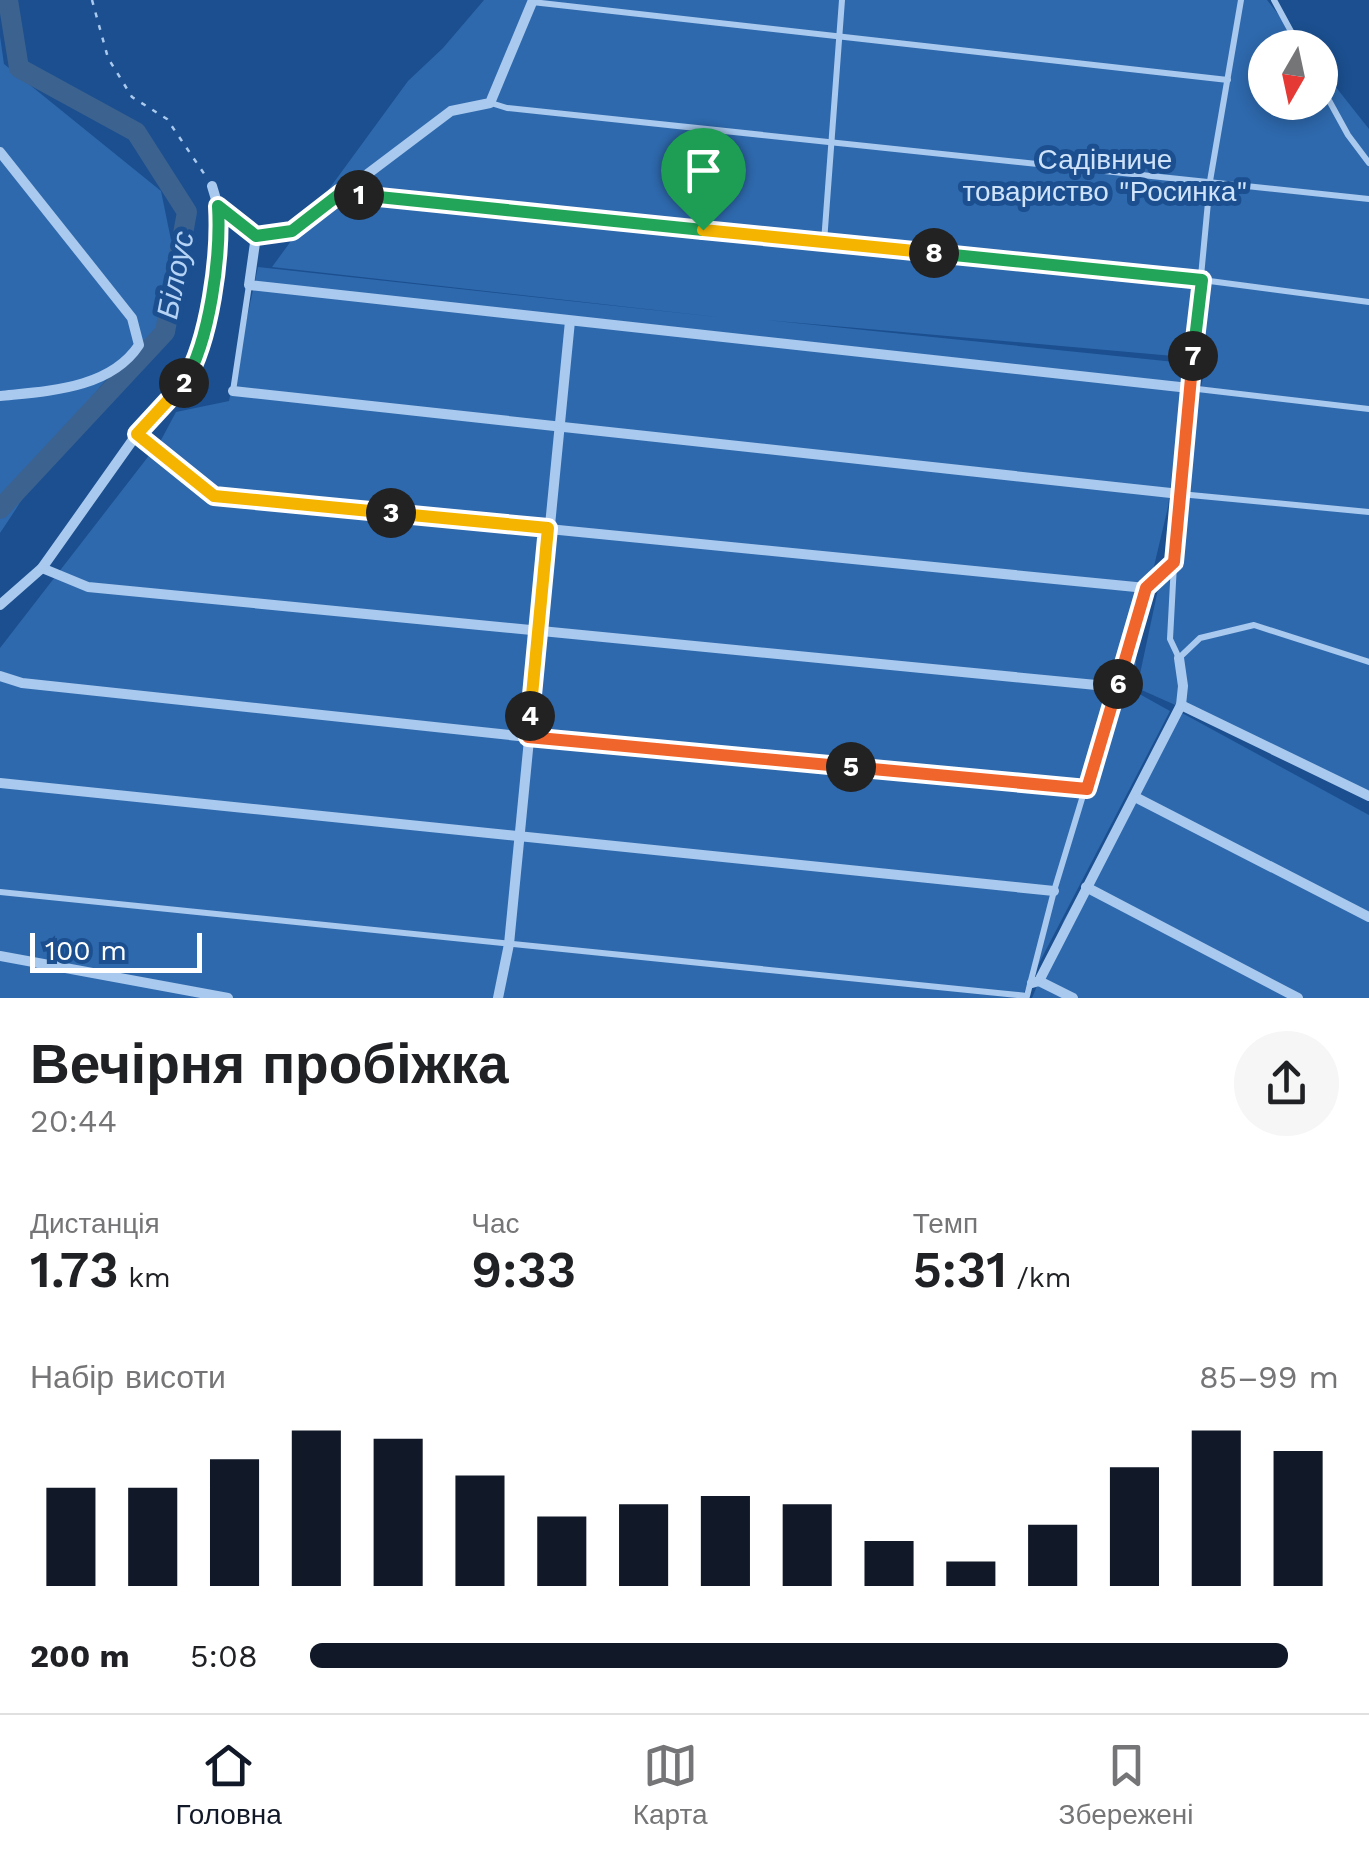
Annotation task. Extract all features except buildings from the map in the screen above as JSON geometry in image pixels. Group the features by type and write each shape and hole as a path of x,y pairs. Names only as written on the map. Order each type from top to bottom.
{"street":[{"path":"218,206 256,236 292,231 451,110 490,103 532,1"},
{"path":"0,152 132,318 139,345 111,372 59,390 0,396"},
{"path":"0,606 42,568 137,434 187,381 206,321 220,240 218,206 212,186"},
{"path":"256,236 249,285 1189,388"},
{"path":"498,998 509,944 570,321"},
{"path":"232,390 1180,494"},
{"path":"137,434 214,496 1146,588"},
{"path":"42,568 88,587 1117,687"},
{"path":"1073,998 1036,982 1180,705 1183,686 1179,658"},
{"path":"0,676 22,682 528,737 1087,789"},
{"path":"1180,705 1369,796"},
{"path":"0,783 1054,892"},
{"path":"1135,798 1369,917"},
{"path":"1086,887 1298,998"},
{"path":"0,956 228,998"}],"lane":[{"path":"824,242 842,0"},
{"path":"1241,0 1210,181 1170,639 1179,658 1200,638 1254,625 1369,662"},
{"path":"1274,0 1290,30"},
{"path":"532,1 1228,80"},
{"path":"490,103 507,108 1369,200"},
{"path":"1338,117 1369,163"},
{"path":"341,193 1202,280 1369,302"},
{"path":"232,390 249,285"},
{"path":"1189,388 1369,409"},
{"path":"1180,494 1369,512"},
{"path":"0,892 1027,997 1036,982 1054,892 1146,588 1174,562"}],"path":[{"path":"92,0 108,58 132,97 167,120 212,186"}],"green space":[{"name":"Садівниче товариство \"Росинка\"","path":"484,0 1267,0 1291,30 1248,30 1248,120 1338,120 1338,90 1369,129 1369,791 1137,688 1207,359 766,320 1185,363 1168,507 1138,634 1134,691 1170,711 1021,998 0,998 0,648 161,440 176,412 229,401 258,267 726,318 272,267 408,81"},
{"path":"0,36 4,64 161,191 178,274 161,331 137,349 93,396 0,533"},
{"path":"1182,713 1369,815 1369,998 1032,998 1064,920"}],"waterway":[{"name":"Білоус","path":"0,509 165,332 187,212 136,132 19,68 8,0"}],"route":[{"path":"341,193 703,230 1202,280 1174,562 1146,588 1087,789 528,737 548,528 214,496 137,434 187,381 206,321 220,240 218,206 256,236 292,231 341,193"}]}
